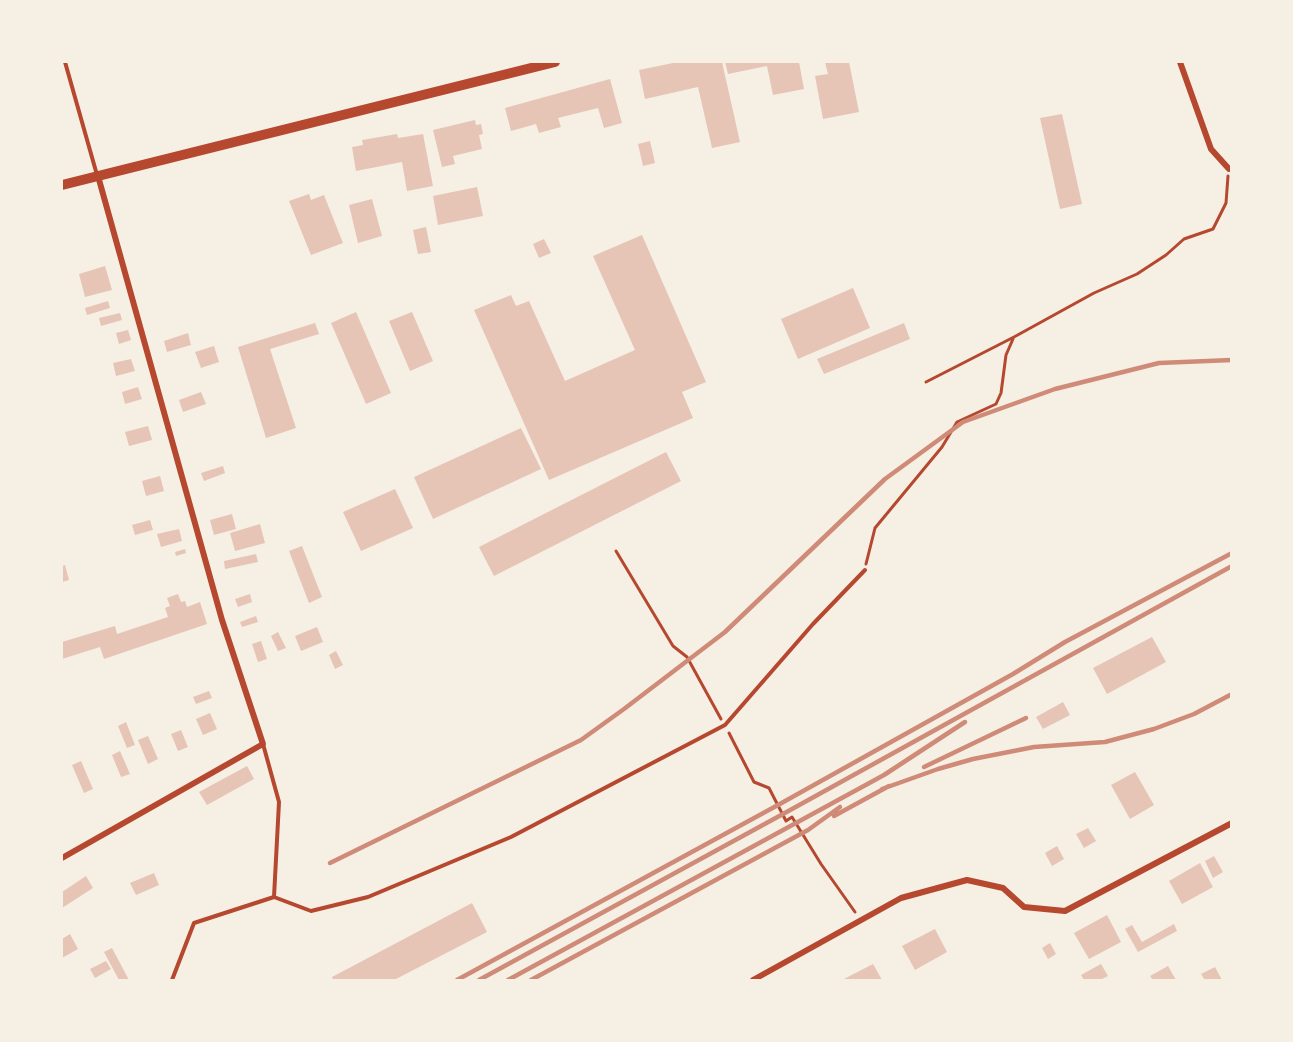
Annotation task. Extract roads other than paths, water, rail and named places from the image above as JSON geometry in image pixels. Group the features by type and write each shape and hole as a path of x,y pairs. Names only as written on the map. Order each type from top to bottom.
{"main road":[{"path":"62,185 555,62"}],"street":[{"path":"1180,62 1210,149 1230,169"},
{"path":"62,858 263,744 222,620 98,175"},
{"path":"753,981 901,898 967,880 1003,888 1024,907 1065,910 1232,823"}],"lane":[{"path":"65,62 98,175"},
{"path":"172,981 194,923 274,897 311,911 368,897 512,837 725,725 813,624 865,570"},
{"path":"263,744 279,802 274,897"}],"railway":[{"path":"330,863 581,740 725,632 885,479 963,422 1055,389 1159,363 1232,360"},
{"path":"457,980 778,805 1013,674 1065,642 1232,553"},
{"path":"479,980 1232,566"},
{"path":"882,789 973,759 1034,747 1105,742 1154,729 1194,714 1232,694"},
{"path":"924,767 1026,718"},
{"path":"508,980 884,775 965,722"},
{"path":"834,816 889,786"},
{"path":"531,980 808,830 840,807"}]}
